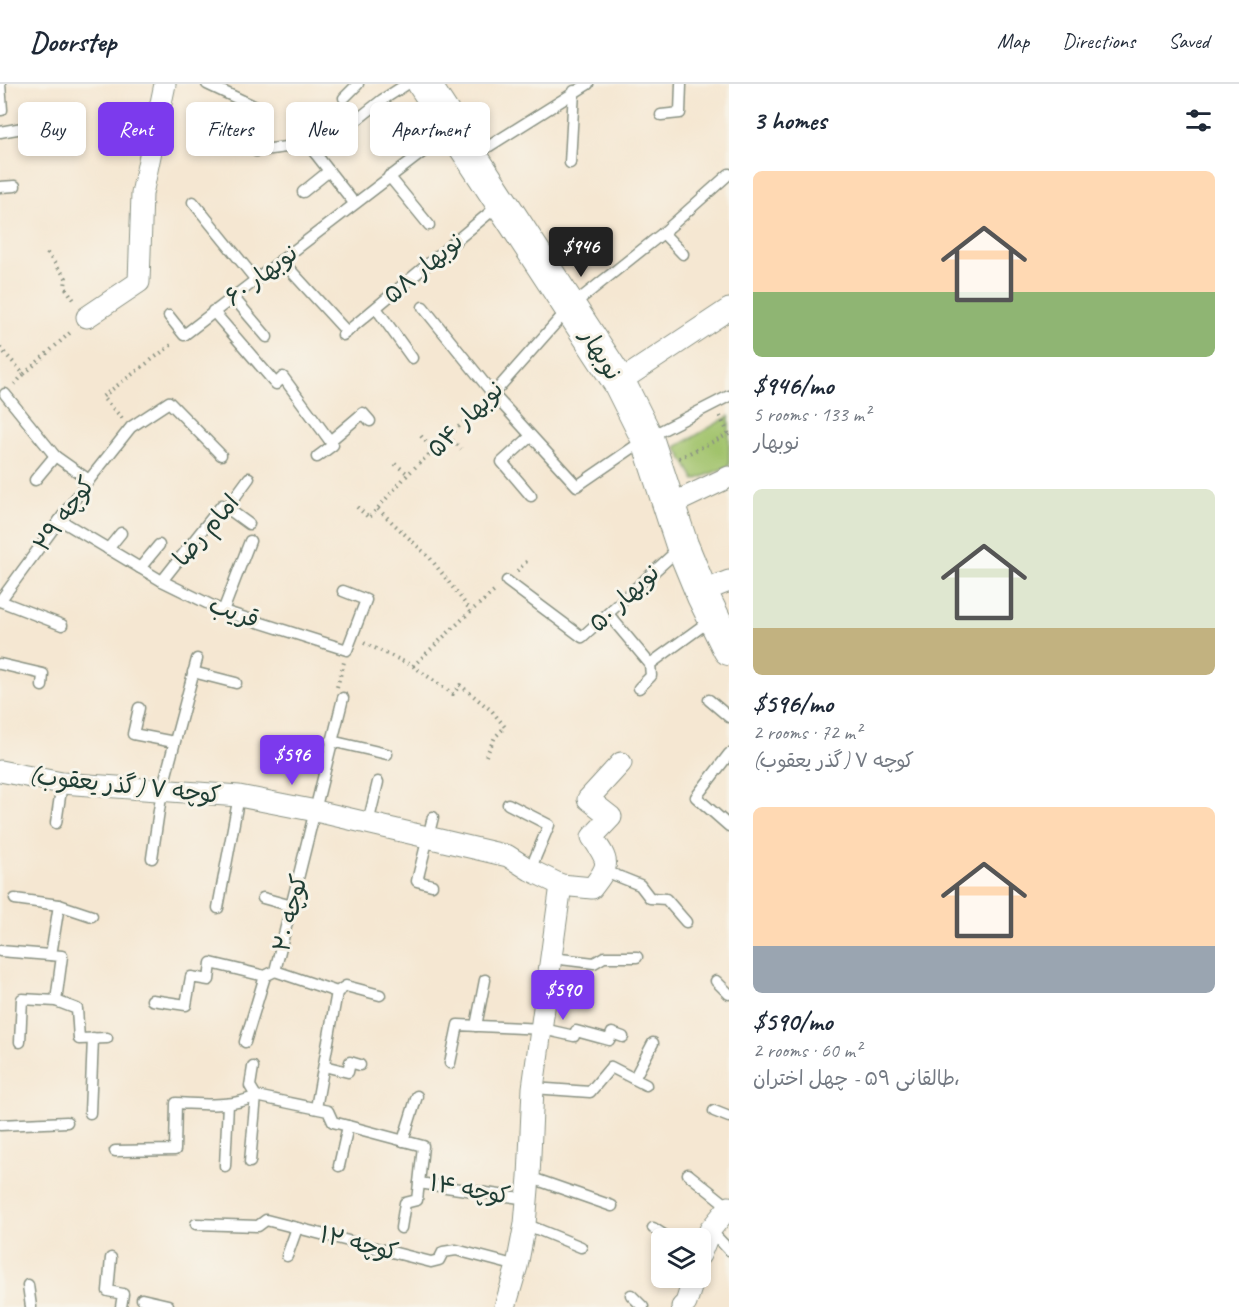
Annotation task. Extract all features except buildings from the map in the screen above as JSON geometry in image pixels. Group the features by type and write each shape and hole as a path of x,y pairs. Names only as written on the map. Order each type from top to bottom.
{"street":[{"path":"87,317 139,282 142,194 165,84"},
{"name":"نوبهار","path":"424,85 435,102"},
{"name":"نوبهار","path":"472,156 619,382 647,438 682,545 715,597 729,649"},
{"path":"619,382 729,309"},
{"path":"668,506 729,477"},
{"path":"505,1307 517,1266 525,1224 533,1088 543,1029 561,885 592,888 605,871 605,856 592,837 611,817 588,800 621,763"},
{"name":"کوچه ۷ (گذر یعقوب)","path":"0,771 62,783 239,795 368,823 430,827 508,856 561,885"},
{"path":"711,1229 729,1207"},
{"path":"682,1307 686,1303 691,1288"}],"lane":[{"path":"0,84 2,110 0,110"},
{"path":"207,84 244,102"},
{"path":"344,98 358,84"},
{"path":"490,145 588,84"},
{"path":"661,115 680,113 681,84"},
{"path":"358,119 382,100 424,85"},
{"path":"570,163 574,91"},
{"path":"0,132 18,129"},
{"path":"317,156 354,203"},
{"name":"نوبهار ۶۰","path":"184,335 416,156"},
{"path":"303,192 329,171"},
{"name":"نوبهار ۵۴","path":"493,394 570,307 663,233 729,174"},
{"path":"389,176 429,225"},
{"path":"0,187 15,186"},
{"path":"193,202 256,280"},
{"name":"نوبهار ۵۸","path":"281,260 345,333 503,202"},
{"path":"663,233 683,254"},
{"path":"233,297 267,337"},
{"path":"423,307 493,394 577,486 647,438 729,396"},
{"path":"376,308 412,358"},
{"path":"213,311 276,384 283,378 332,443"},
{"path":"169,316 184,335"},
{"path":"5,394 55,456 89,480"},
{"name":"کوچه ۲۹","path":"0,601 131,427 169,402 221,455"},
{"path":"316,457 363,413 370,421"},
{"path":"531,436 502,462 531,496"},
{"path":"35,480 55,456"},
{"name":"امام رضا","path":"162,581 222,505 227,508 249,478"},
{"path":"227,508 249,524"},
{"name":"قریب","path":"60,520 162,581 223,611 348,650"},
{"path":"108,549 121,533"},
{"path":"223,611 250,541"},
{"path":"140,568 159,545"},
{"name":"نوبهار ۵۰","path":"507,581 582,637 682,545"},
{"path":"343,591 366,600 348,650"},
{"path":"650,664 715,597"},
{"path":"0,601 62,625"},
{"path":"608,614 650,664 651,675 639,688"},
{"path":"152,858 162,790 197,659"},
{"path":"0,664 43,674 42,686"},
{"path":"193,672 236,683"},
{"name":"کوچه ۲۰","path":"245,1042 265,976 275,971 343,698"},
{"path":"709,700 729,717"},
{"path":"139,708 133,734 174,742"},
{"path":"331,741 387,754"},
{"path":"729,754 696,797 729,826"},
{"path":"368,823 378,782"},
{"path":"56,823 62,783"},
{"path":"218,908 239,795"},
{"path":"508,804 549,825 530,870"},
{"path":"430,827 417,881 432,885"},
{"path":"605,871 640,885 650,898 666,899 686,922"},
{"path":"263,898 292,906"},
{"path":"15,899 59,905 92,915"},
{"path":"56,1001 59,905"},
{"path":"0,951 57,956"},
{"path":"552,958 594,963 604,957 638,957"},
{"path":"152,1000 186,1005 191,977 209,980 211,963 265,976"},
{"path":"275,971 337,992"},
{"path":"476,1026 485,980"},
{"path":"716,981 729,994"},
{"path":"316,1108 337,992 346,986 380,995"},
{"path":"20,1042 22,999 56,1001 77,1009 79,1039 107,1038"},
{"path":"450,1063 458,1025 543,1029 574,1036 576,1031 609,1040 612,1033 623,1037"},
{"path":"90,1113 93,1038"},
{"path":"634,1079 653,1043"},
{"path":"324,1066 348,1072 350,1062 360,1065"},
{"path":"250,1162 256,1096 250,1086 254,1067"},
{"path":"533,1088 590,1092 611,1067 646,1085"},
{"name":"کوچه ۱۴","path":"115,1151 175,1150 176,1103 228,1104 256,1096 328,1110 333,1122 423,1146 419,1183 527,1199"},
{"path":"403,1140 417,1096"},
{"path":"225,1166 228,1104"},
{"path":"714,1110 729,1118"},
{"path":"0,1125 67,1122"},
{"path":"339,1166 348,1126"},
{"path":"688,1174 729,1207"},
{"path":"529,1177 612,1206"},
{"path":"401,1228 405,1203 417,1200 419,1183"},
{"name":"کوچه ۱۲","path":"195,1224 258,1226 266,1220 431,1262 439,1260 443,1252 456,1250 517,1266"},
{"path":"525,1224 581,1247"},
{"path":"287,1256 297,1228"},
{"path":"711,1231 729,1250"},
{"path":"111,1258 108,1292 123,1294 121,1307"},
{"path":"28,1285 31,1307"},
{"path":"631,1295 643,1307"},
{"path":"142,1299 168,1305"}],"path":[{"path":"5,394 87,317 65,286 66,278 47,253"},
{"path":"131,427 102,397 184,335"},
{"path":"0,348 24,374"},
{"name":"نوبهار ۵۴","path":"378,509 408,474 493,394"},
{"path":"657,468 729,435 715,404"},
{"path":"421,436 434,451"},
{"path":"448,436 461,449"},
{"path":"395,464 408,474"},
{"path":"357,507 369,518 378,509 430,558 471,611"},
{"path":"413,666 527,561"},
{"path":"352,637 413,666 453,694 460,685 492,711 505,727 495,737 486,756"},
{"path":"343,698 334,697 348,650"}],"green space":[{"path":"729,416 729,466 695,480 676,447"}]}
